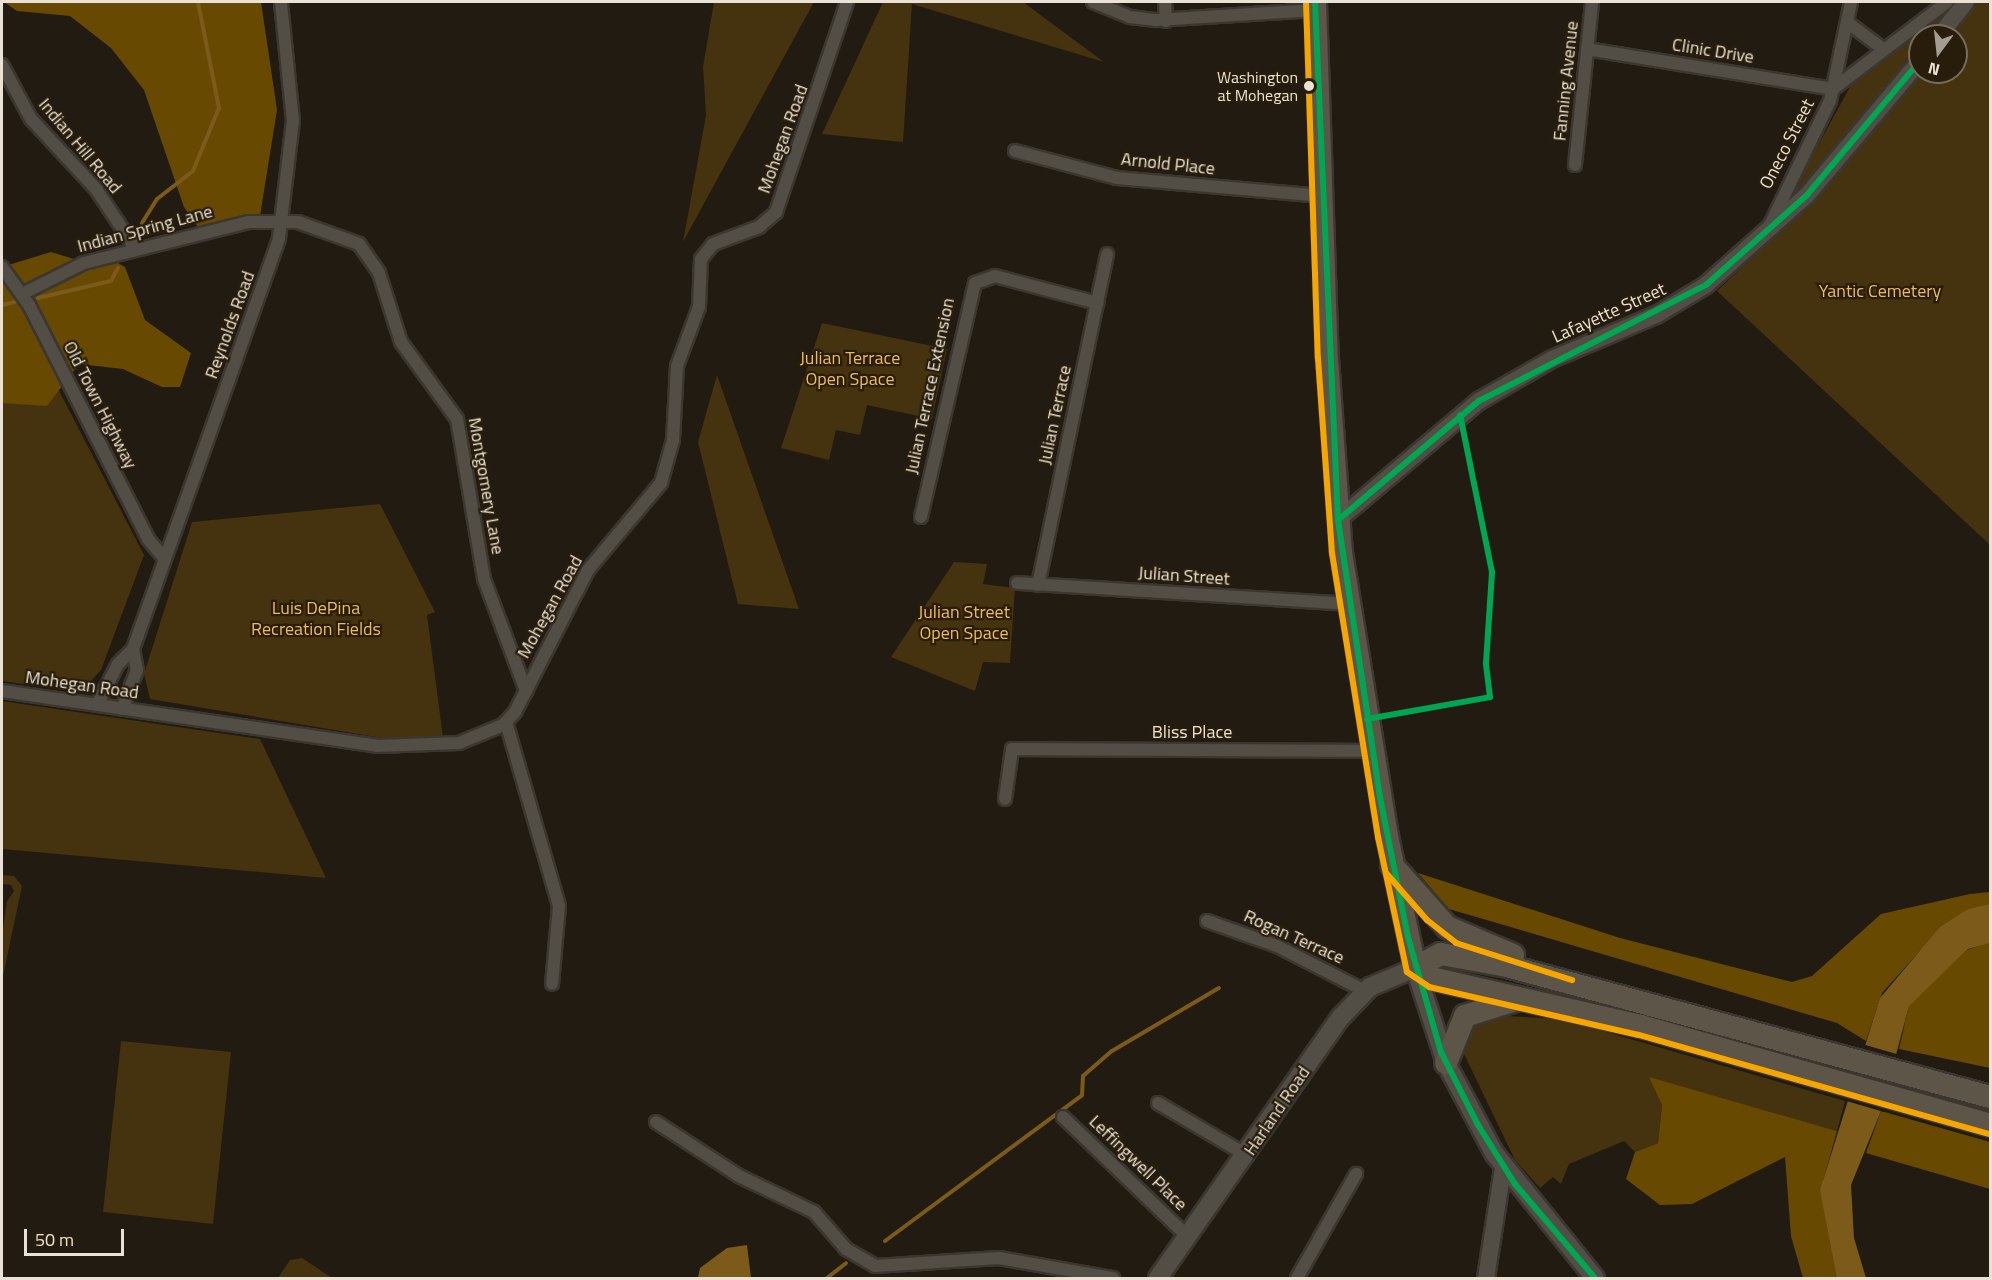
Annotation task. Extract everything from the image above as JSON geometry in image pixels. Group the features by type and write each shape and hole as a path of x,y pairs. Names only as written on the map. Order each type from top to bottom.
{"highway":[{"path":"1316,6 1322,196 1338,520 1372,751 1392,865 1415,968 1431,978 1527,998 1819,1076 1990,1125"},
{"path":"1392,865 1455,932 1508,954 1575,971 1600,988"},
{"path":"1415,968 1431,956 1448,954 1600,988 1990,1097"},
{"path":"1446,1063 1465,1016 1527,998"}],"main road":[{"name":"Harland Road","path":"1158,1278 1248,1156 1329,1034 1365,992 1415,968"},
{"path":"1415,968 1446,1063 1503,1168 1595,1278"}],"street":[{"name":"Reynolds Road","path":"97,705 118,664 133,649 284,220 293,121 281,2"},
{"name":"Mohegan Road","path":"2,692 395,747 470,740 506,722 526,691 588,570 636,519 661,483 673,440 677,366 699,307 701,259 713,244 759,226 776,212 834,51 847,2"},
{"path":"1093,2 1130,17 1166,21 1316,6"},
{"path":"1165,2 1166,21"},
{"name":"Fanning Avenue","path":"1575,165 1592,2"},
{"name":"Oneco Street","path":"1767,232 1833,89 1851,2"},
{"path":"1833,89 1882,49 1947,2"},
{"path":"1949,24 1966,2"},
{"path":"1847,22 1882,49"},
{"name":"Clinic Drive","path":"1587,49 1833,89"},
{"name":"Indian Hill Road","path":"2,65 31,119 96,189 135,248"},
{"name":"Lafayette Street","path":"1338,520 1479,401 1552,359 1684,300 1767,232 1832,168 1908,76"},
{"name":"Arnold Place","path":"1015,151 1117,178 1322,196"},
{"name":"Indian Spring Lane","path":"22,294 68,269 135,248 248,222 284,220"},
{"name":"Montgomery Lane","path":"284,220 325,230 364,249 379,273 401,342 454,411 484,579 526,691"},
{"name":"Julian Terrace","path":"1038,585 1107,254"},
{"name":"Old Town Highway","path":"2,267 22,294 148,539 165,559"},
{"name":"Julian Terrace Extension","path":"921,517 975,282 995,276 1097,303"},
{"name":"Julian Street","path":"1017,583 1349,604"},
{"name":"Reynolds Road","path":"122,709 136,670 133,649"},
{"path":"506,722 557,892 552,984"},
{"name":"Bliss Place","path":"1005,800 1012,749 1372,751"},
{"name":"Rogan Terrace","path":"1207,921 1276,946 1365,992"},
{"path":"1158,1103 1248,1156"},
{"name":"Leffingwell Place","path":"1063,1117 1187,1236"},
{"path":"656,1122 739,1176 814,1212 855,1257 882,1268 905,1273 999,1258 1113,1278"},
{"path":"1486,1278 1503,1168"},
{"path":"1297,1278 1356,1174"}],"green space":[{"path":"714,2 814,2 683,242 706,115 703,67"},
{"path":"883,2 1023,2 1104,62 912,4 903,142 822,134"},
{"name":"Yantic Cemetery","path":"1977,2 1990,2 1990,545 1717,291 1813,200 1914,84 1968,84 1968,24 1961,24"},
{"path":"1945,10 1936,24 1927,24"},
{"path":"1908,40 1908,63 1885,93 1788,200 1851,85"},
{"path":"2,292 23,321 144,555 101,670 81,692 2,681"},
{"name":"Julian Terrace Open Space","path":"822,323 947,349 932,419 867,405 860,435 836,430 829,460 781,448"},
{"path":"717,375 799,609 738,604 698,442"},
{"name":"Luis DePina Recreation Fields","path":"380,504 435,612 427,615 443,737 382,738 150,699 144,674 192,522"},
{"name":"Julian Street Open Space","path":"954,562 987,564 983,584 1015,588 1010,663 983,662 975,691 891,657"},
{"path":"2,701 260,739 326,878 2,849"},
{"path":"2,875 14,876 22,886 2,981 2,935 7,901 14,891 11,885 2,884"},
{"path":"1490,1015 1561,1019 1845,1101 1837,1131 1650,1078 1662,1105 1658,1143 1635,1152 1624,1141 1569,1164 1561,1184 1553,1177 1540,1188 1515,1160 1464,1054 1465,1030"},
{"path":"121,1041 231,1052 213,1224 103,1212"},
{"path":"302,1258 332,1278 278,1278 290,1260"}],"shaded area":[{"path":"4,2 261,2 277,110 259,222 205,237 184,207 144,90 111,48 70,16 17,11"},
{"path":"51,252 97,266 116,262 125,267 145,320 191,353 180,387 162,387 123,369 79,364 47,406 2,403 2,267"},
{"path":"1418,873 1620,938 1792,982 1812,976 1881,914 1970,894 1990,892 1990,905 1968,909 1919,952 1882,993 1866,1041 1837,1023 1449,909"},
{"path":"1990,904 1990,943 1968,949 1909,1006 1881,1111 1851,1185 1854,1238 1866,1278 1837,1278 1820,1190 1880,998 1940,927 1968,909"},
{"path":"1990,942 1990,1068 1899,1049 1909,1005 1967,950"},
{"path":"1649,1077 1837,1131 1823,1181 1838,1278 1803,1278 1791,1236 1785,1157 1692,1204 1660,1205 1626,1179 1635,1152 1658,1143 1662,1105"},
{"path":"1881,1111 1990,1142 1990,1189 1866,1153"},
{"path":"747,1245 751,1278 698,1278 700,1268 727,1248"}],"pier":[{"path":"1862,1044 1900,1055 1884,1112 1843,1100"}],"waterway":[{"path":"142,223 157,199 193,171 219,108 198,2"},
{"path":"38,298 111,281 118,268"},
{"path":"2,305 15,302"},
{"path":"885,1241 1082,1095 1083,1076 1112,1051 1219,988"},
{"path":"827,1278 846,1263"}],"transit line":[{"path":"1306,2 1318,358 1332,553 1378,837 1407,972 1429,987 1639,1035 1988,1134"},
{"path":"1315,2 1338,520 1380,797 1408,937 1441,1052 1478,1125 1515,1184 1595,1278"},
{"path":"1338,520 1479,401 1706,285 1807,195 1908,75"},
{"path":"1367,719 1490,697 1486,663 1492,572 1460,415"},
{"path":"1387,874 1427,920 1456,943 1572,980"}],"place":[{"name":"Washington at Mohegan","path":"1309,86"}]}
